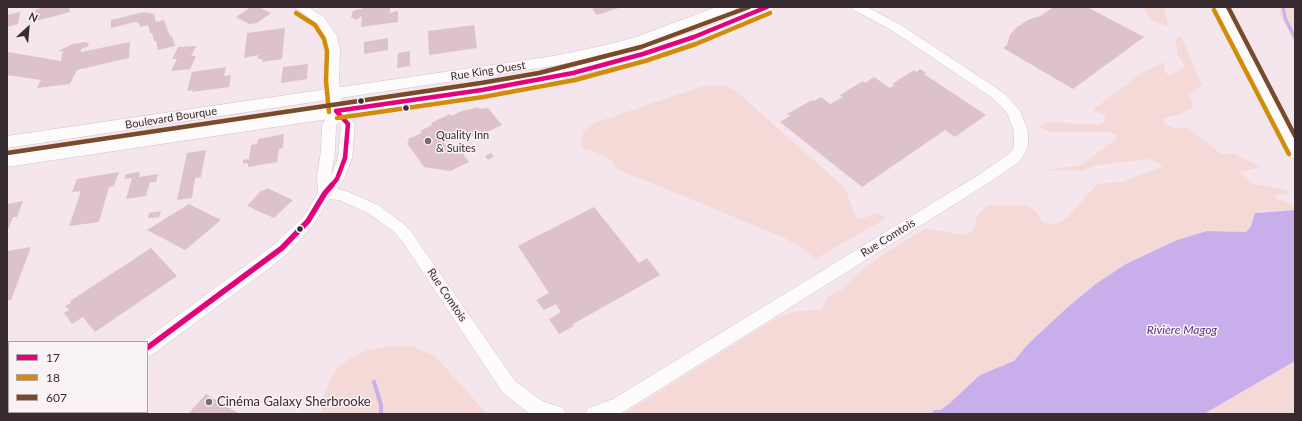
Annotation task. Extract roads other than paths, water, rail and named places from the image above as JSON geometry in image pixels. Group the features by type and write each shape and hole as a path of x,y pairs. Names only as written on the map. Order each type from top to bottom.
{"highway":[{"path":"1220,7 1293,147"},
{"path":"1234,7 1295,122"}],"main road":[{"name":"Rue King Ouest","path":"334,93 579,56 642,40 730,7"},
{"name":"Rue King Ouest","path":"336,111 482,90 573,73 643,54 694,37 767,7"},
{"name":"Boulevard Bourque","path":"7,142 334,93"},
{"name":"Boulevard Bourque","path":"7,160 336,111"}],"street":[{"name":"Rue Comtois","path":"594,414 606,411 619,405 985,178 1015,157 1021,147 1021,131 1013,111 1006,103 996,94 897,28 858,7"},
{"name":"Rue Comtois","path":"873,7 882,13 897,28"},
{"path":"148,347 223,294 282,248 308,221 325,193 337,179 345,158 348,124 336,111 334,93 334,50 331,36 320,20 304,8"},
{"name":"Rue Comtois","path":"325,193 341,195 373,208 399,228 407,237 509,387 538,409 557,414"}],"water":[{"name":"Rivière Magog","path":"1295,210 1295,361 1204,414 930,414 935,410 941,410 950,403 980,375 1014,361 1028,344 1069,306 1097,283 1126,264 1177,240 1207,231 1246,232 1251,226 1255,213"}],"waterway":[{"path":"1283,7 1285,18 1295,38"},
{"path":"374,382 381,405 381,414"}],"place":[{"name":"Quality Inn & Suites","path":"428,141"},
{"name":"Cinéma Galaxy Sherbrooke","path":"209,402"}]}
